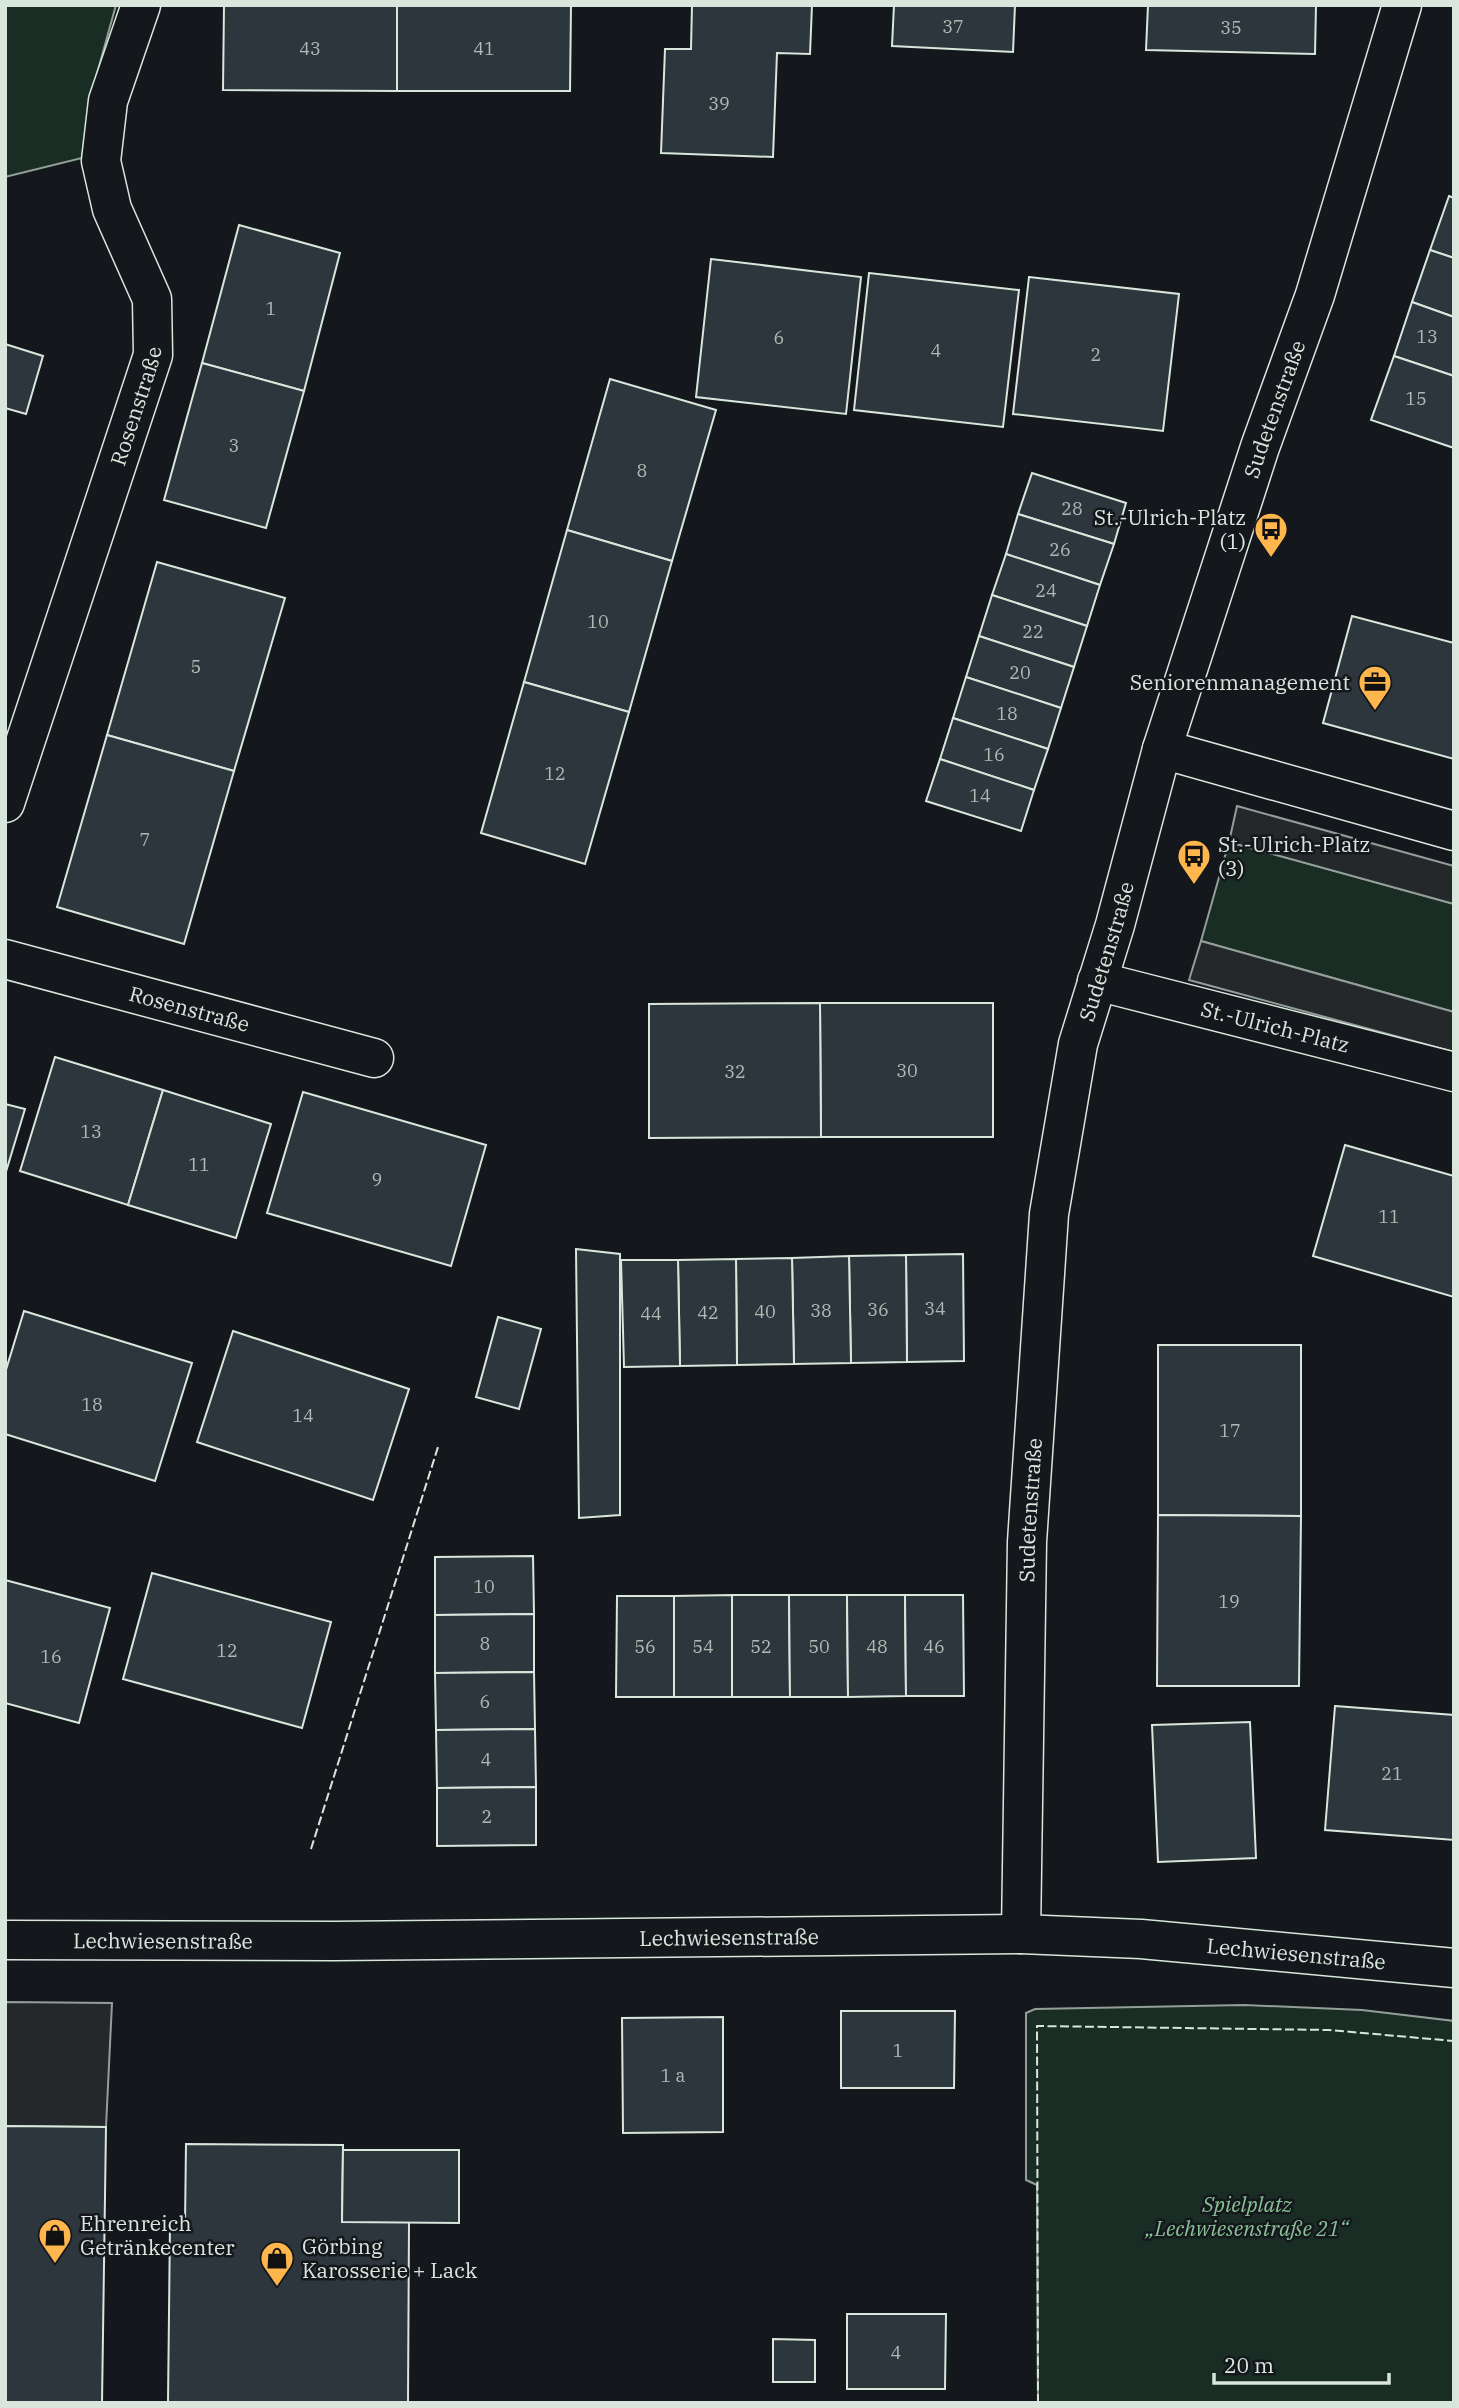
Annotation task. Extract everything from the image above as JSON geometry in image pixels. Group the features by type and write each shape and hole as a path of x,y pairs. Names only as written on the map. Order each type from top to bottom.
{"street":[{"name":"Rosenstraße","path":"5,803 153,355 152,299 112,209 101,161 108,101 141,5"},
{"name":"Sudetenstraße","path":"1021,1934 1027,1542 1049,1214 1078,1044 1115,925 1161,748 1260,447 1315,295 1402,5"},
{"path":"1161,748 1454,831"},
{"name":"Rosenstraße","path":"5,959 374,1058"},
{"name":"St.-Ulrich-Platz","path":"1097,981 1454,1072"},
{"name":"Lechwiesenstraße","path":"5,1940 335,1941 1021,1934 1141,1939 1454,1968"}],"green space":[{"path":"5,5 116,5 90,99 82,158 5,177"},
{"path":"1229,842 1454,904 1454,1012 1201,941"},
{"name":"Spielplatz „Lechwiesenstraße 21“","path":"1244,2005 1362,2010 1454,2021 1454,2403 1038,2403 1037,2185 1026,2180 1026,2013 1035,2009"}],"shaded area":[{"path":"1237,806 1454,866 1454,904 1229,842"},
{"path":"1201,941 1454,1012 1454,1052 1189,980"},
{"path":"5,2002 112,2003 106,2127 5,2126"}],"building":[{"path":"224,5 397,5 397,91 223,90"},
{"path":"397,5 571,5 570,91 397,91"},
{"path":"692,5 812,5 810,54 777,53 773,157 661,153 665,49 691,49"},
{"path":"894,5 1015,5 1013,52 892,46"},
{"path":"1148,5 1316,5 1315,54 1146,50"},
{"path":"1449,196 1454,198 1454,258 1430,250"},
{"path":"239,225 340,253 304,391 202,363"},
{"path":"1430,250 1454,258 1454,317 1412,302"},
{"path":"711,259 861,277 846,414 696,397"},
{"path":"869,273 1019,290 1003,427 854,410"},
{"path":"1029,277 1179,294 1163,431 1013,414"},
{"path":"1412,302 1454,317 1454,376 1394,356"},
{"path":"5,344 43,356 26,414 5,408"},
{"path":"1394,356 1454,376 1454,448 1371,420"},
{"path":"202,363 304,391 266,528 164,500"},
{"path":"610,379 716,410 672,561 567,530"},
{"path":"1032,473 1126,503 1114,544 1018,514"},
{"path":"1018,514 1114,544 1100,585 1006,554"},
{"path":"567,530 672,561 629,712 524,682"},
{"path":"1006,554 1100,585 1087,626 992,595"},
{"path":"157,562 285,598 234,771 107,735"},
{"path":"992,595 1087,626 1074,667 979,636"},
{"path":"1352,616 1454,643 1454,759 1323,723"},
{"path":"979,636 1074,667 1061,708 966,677"},
{"path":"966,677 1061,708 1048,749 953,718"},
{"path":"524,682 629,712 585,864 481,833"},
{"path":"953,718 1048,749 1034,790 940,759"},
{"path":"107,735 234,771 184,944 57,907"},
{"path":"940,759 1034,790 1021,831 926,801"},
{"path":"820,1003 993,1003 993,1137 821,1137"},
{"path":"820,1003 821,1137 649,1138 649,1004"},
{"path":"55,1057 163,1090 128,1205 20,1171"},
{"path":"163,1090 271,1124 236,1238 128,1205"},
{"path":"303,1092 486,1145 451,1266 267,1213"},
{"path":"5,1104 25,1109 5,1175"},
{"path":"1345,1145 1454,1176 1454,1297 1313,1256"},
{"path":"576,1249 620,1254 620,1515 579,1518"},
{"path":"963,1254 964,1361 907,1362 906,1255"},
{"path":"906,1255 907,1362 851,1363 849,1256"},
{"path":"849,1256 851,1363 794,1364 792,1258"},
{"path":"792,1258 794,1364 737,1365 736,1259"},
{"path":"736,1259 737,1365 680,1366 678,1260"},
{"path":"621,1260 678,1260 680,1366 624,1367"},
{"path":"24,1311 192,1363 155,1481 5,1434 5,1373"},
{"path":"498,1317 541,1329 519,1409 476,1397"},
{"path":"233,1331 409,1389 373,1500 197,1442"},
{"path":"1158,1345 1301,1345 1301,1516 1158,1515"},
{"path":"1158,1515 1301,1516 1299,1686 1157,1686"},
{"path":"533,1556 534,1614 435,1615 435,1557"},
{"path":"152,1573 331,1622 302,1728 123,1679"},
{"path":"5,1580 110,1608 79,1723 5,1703"},
{"path":"732,1595 789,1595 790,1697 732,1697"},
{"path":"732,1595 732,1697 674,1697 674,1596"},
{"path":"789,1595 847,1595 848,1697 790,1697"},
{"path":"847,1595 905,1595 906,1696 848,1697"},
{"path":"905,1595 963,1595 964,1696 906,1696"},
{"path":"617,1596 674,1596 674,1697 616,1697"},
{"path":"534,1614 534,1672 435,1673 435,1615"},
{"path":"534,1672 535,1729 436,1730 435,1673"},
{"path":"1335,1706 1454,1715 1454,1840 1325,1830"},
{"path":"1250,1722 1256,1858 1158,1862 1152,1725"},
{"path":"535,1729 536,1787 437,1788 436,1730"},
{"path":"536,1787 536,1845 437,1846 437,1788"},
{"path":"841,2011 955,2011 954,2088 841,2088"},
{"path":"723,2017 723,2132 623,2133 622,2018"},
{"name":"Ehrenreich Getränkecenter","path":"5,2126 106,2127 102,2403 5,2403"},
{"path":"186,2144 343,2145 342,2222 409,2222 408,2403 168,2403 170,2224 185,2224"},
{"path":"343,2150 459,2150 459,2223 342,2222"},
{"path":"847,2314 946,2314 945,2389 847,2389"},
{"path":"773,2339 815,2340 815,2382 773,2382"}],"fence":[{"path":"311,1849 438,1447"},
{"path":"1038,2403 1037,2026 1329,2030 1454,2041"}],"place":[{"name":"St.-Ulrich-Platz (1)","path":"1271,559"},
{"name":"Seniorenmanagement","path":"1375,712"},
{"name":"St.-Ulrich-Platz (3)","path":"1194,886"},
{"name":"Ehrenreich Getränkecenter","path":"55,2265"},
{"name":"Görbing Karosserie + Lack","path":"277,2288"}]}
